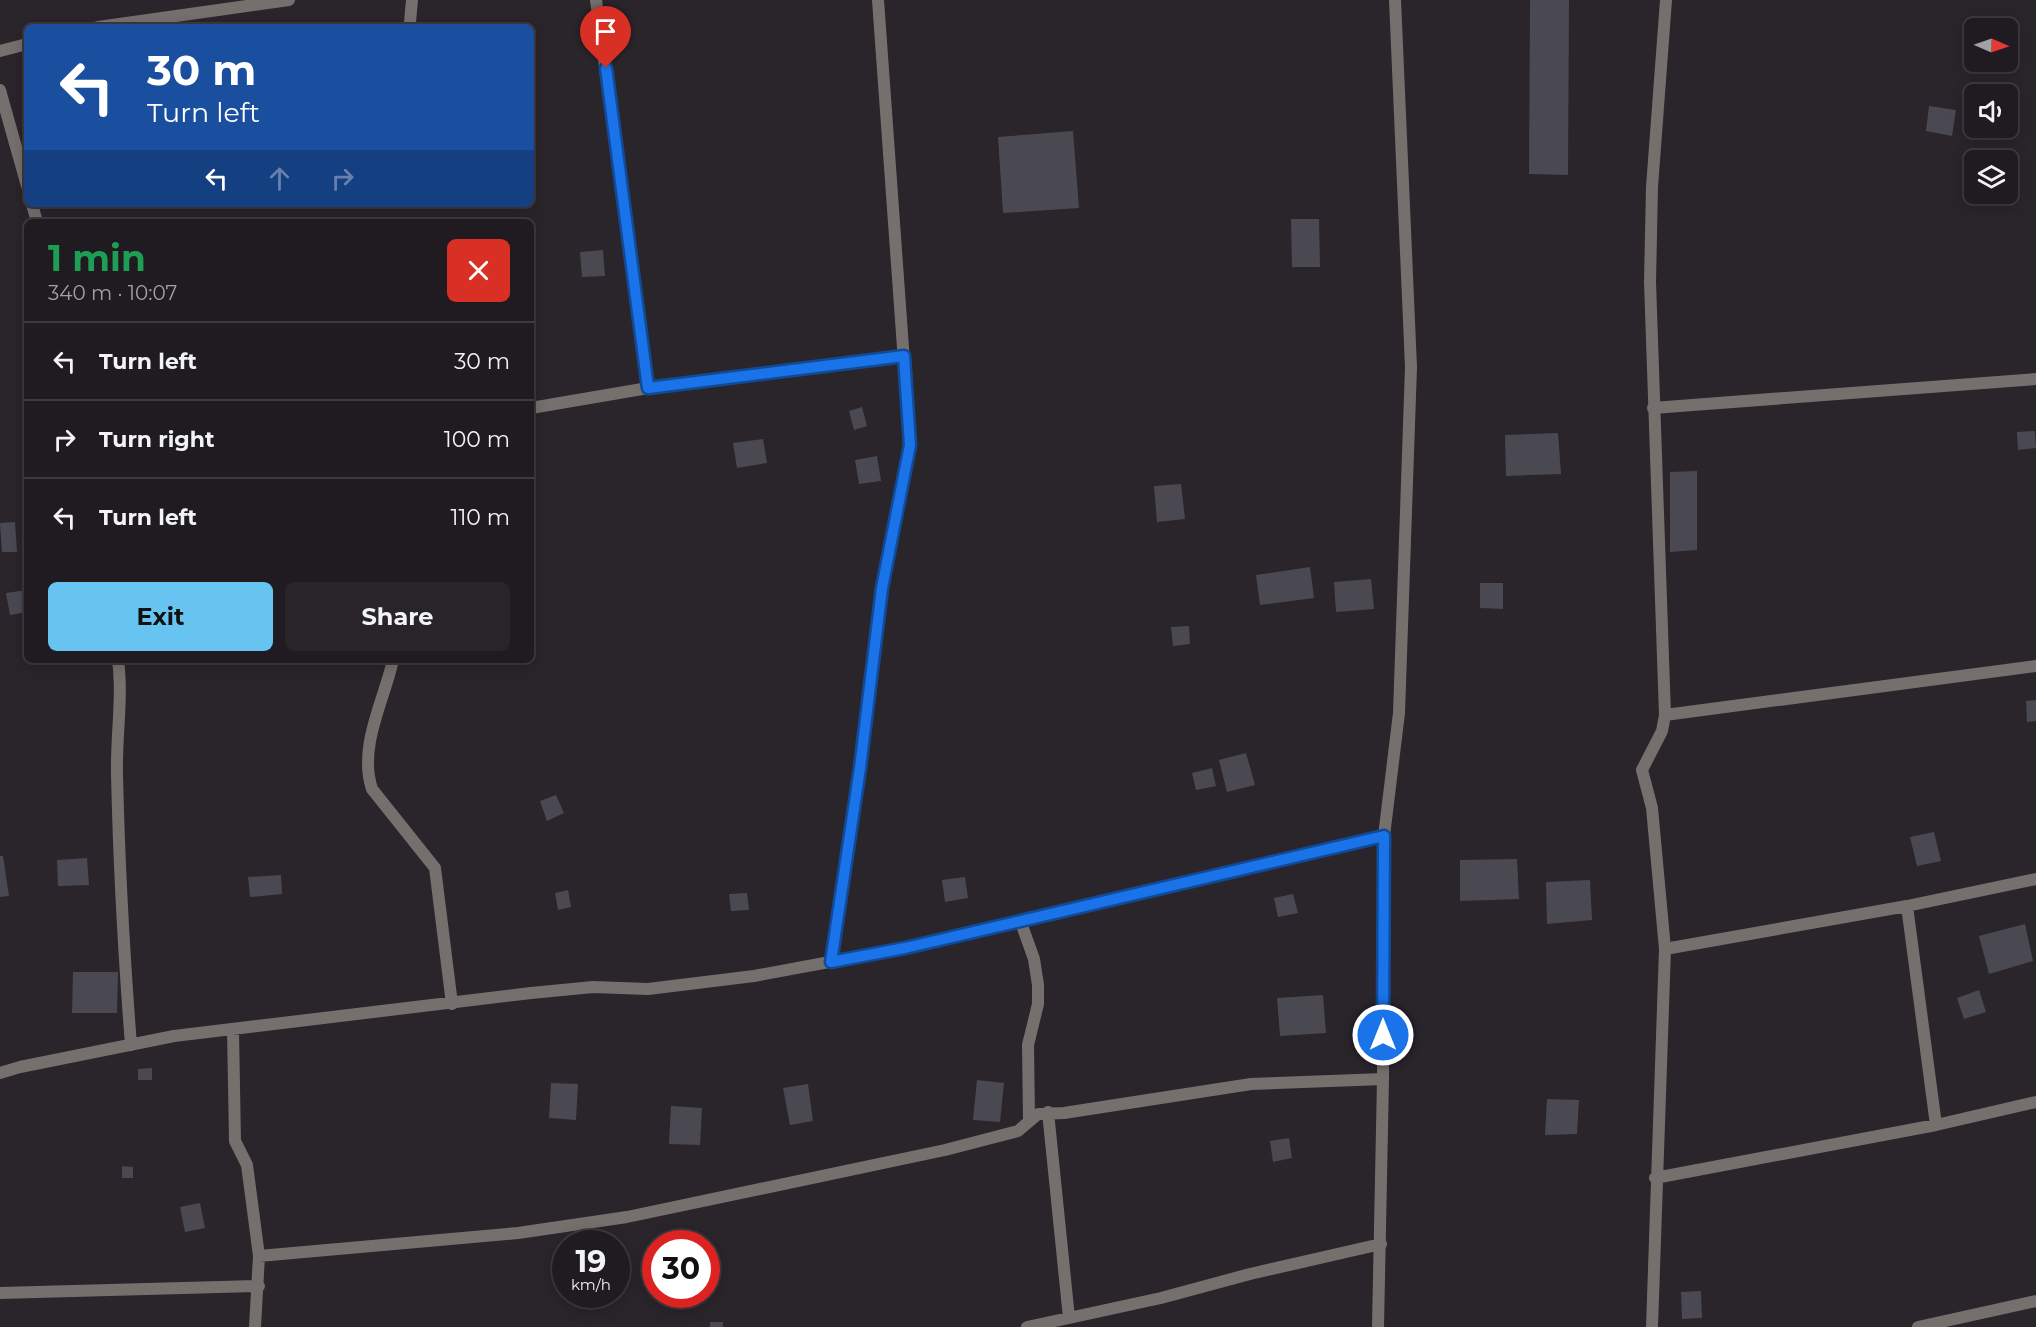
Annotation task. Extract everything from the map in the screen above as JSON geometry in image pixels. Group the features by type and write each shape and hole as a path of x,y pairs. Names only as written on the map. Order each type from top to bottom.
{"street":[{"path":"119,24 288,0"},
{"path":"410,22 412,0"},
{"path":"596,0 648,388"},
{"path":"831,962 860,768 882,588 910,445 878,0"},
{"path":"1378,1327 1381,1244 1384,836 1399,713 1411,367 1395,0"},
{"path":"1652,1327 1655,1178 1665,949 1652,808 1642,770 1662,731 1665,715 1650,282 1652,187 1666,0"},
{"path":"0,51 24,45"},
{"path":"0,90 24,175"},
{"path":"534,407 648,388 904,356"},
{"path":"1653,408 2036,379"},
{"path":"118,663 121,683 117,763 118,829 122,929 131,1045"},
{"path":"392,663 367,755 367,774 372,789 435,868 452,1004"},
{"path":"1665,715 2036,666"},
{"path":"0,1073 174,1036 593,987 648,989 754,976 905,948 1384,836"},
{"path":"1665,949 1907,906 2036,879"},
{"path":"1907,906 1936,1125"},
{"path":"1020,920 1034,958 1038,985 1038,1004 1028,1045 1029,1120"},
{"path":"233,1030 235,1141 247,1165 259,1256 255,1327"},
{"path":"259,1256 518,1233 627,1216 945,1150 1018,1131 1038,1114 1048,1112 1064,1113 1251,1084 1383,1079"},
{"path":"1655,1178 1936,1125 2036,1102"},
{"path":"1048,1112 1069,1318"},
{"path":"1027,1327 1381,1244"},
{"path":"0,1293 259,1286"},
{"path":"1918,1327 2036,1301"}],"building":[{"path":"1530,0 1569,0 1568,175 1529,174"},
{"path":"1929,106 1956,110 1952,136 1926,131"},
{"path":"1073,131 1079,208 1003,213 998,137"},
{"path":"1291,219 1319,219 1320,267 1292,267"},
{"path":"603,250 605,276 582,277 580,252"},
{"path":"862,407 867,426 854,430 849,411"},
{"path":"2035,431 2036,448 2018,450 2017,432"},
{"path":"1558,433 1561,474 1506,476 1505,435"},
{"path":"763,439 767,463 737,468 733,443"},
{"path":"877,456 881,481 859,484 855,460"},
{"path":"1697,471 1697,550 1670,552 1670,472"},
{"path":"1181,484 1185,519 1157,522 1154,486"},
{"path":"15,522 17,552 2,552 0,523"},
{"path":"1310,567 1314,598 1260,605 1256,575"},
{"path":"1371,579 1374,609 1336,612 1334,582"},
{"path":"1480,583 1503,583 1503,609 1480,608"},
{"path":"24,590 24,613 10,615 6,593"},
{"path":"1189,626 1190,644 1173,646 1171,627"},
{"path":"2036,700 2036,721 2027,722 2026,701"},
{"path":"1246,753 1255,785 1227,792 1219,760"},
{"path":"1212,768 1216,786 1196,790 1192,773"},
{"path":"556,795 564,813 547,821 540,801"},
{"path":"1934,832 1941,861 1917,866 1910,837"},
{"path":"0,856 3,856 9,896 0,897"},
{"path":"87,858 89,885 58,886 57,860"},
{"path":"1517,859 1519,899 1460,901 1460,860"},
{"path":"281,875 282,894 250,897 248,877"},
{"path":"965,877 968,898 945,902 942,880"},
{"path":"1590,880 1592,920 1547,924 1546,882"},
{"path":"568,890 571,907 558,910 555,893"},
{"path":"747,893 749,910 731,911 729,894"},
{"path":"1293,894 1298,913 1278,917 1274,898"},
{"path":"2025,924 2033,961 1989,974 1979,936"},
{"path":"73,972 118,972 117,1013 72,1013"},
{"path":"1979,990 1986,1012 1964,1019 1957,998"},
{"path":"1323,995 1326,1033 1280,1036 1277,998"},
{"path":"152,1068 152,1080 138,1080 138,1069"},
{"path":"977,1080 1004,1083 1000,1122 973,1120"},
{"path":"551,1083 578,1084 576,1120 549,1118"},
{"path":"808,1084 813,1121 790,1125 783,1088"},
{"path":"1547,1099 1579,1100 1577,1134 1545,1135"},
{"path":"671,1106 702,1108 700,1145 669,1144"},
{"path":"1289,1138 1292,1158 1273,1162 1270,1141"},
{"path":"122,1166 133,1167 133,1178 122,1178"},
{"path":"200,1203 205,1228 185,1232 180,1207"},
{"path":"1701,1291 1702,1318 1682,1319 1681,1292"},
{"path":"710,1322 723,1322 723,1327 710,1327"}],"route":[{"path":"606,68 648,388 904,356 910,445 882,588 860,768 831,962 905,948 1384,836 1383,1035"}]}
